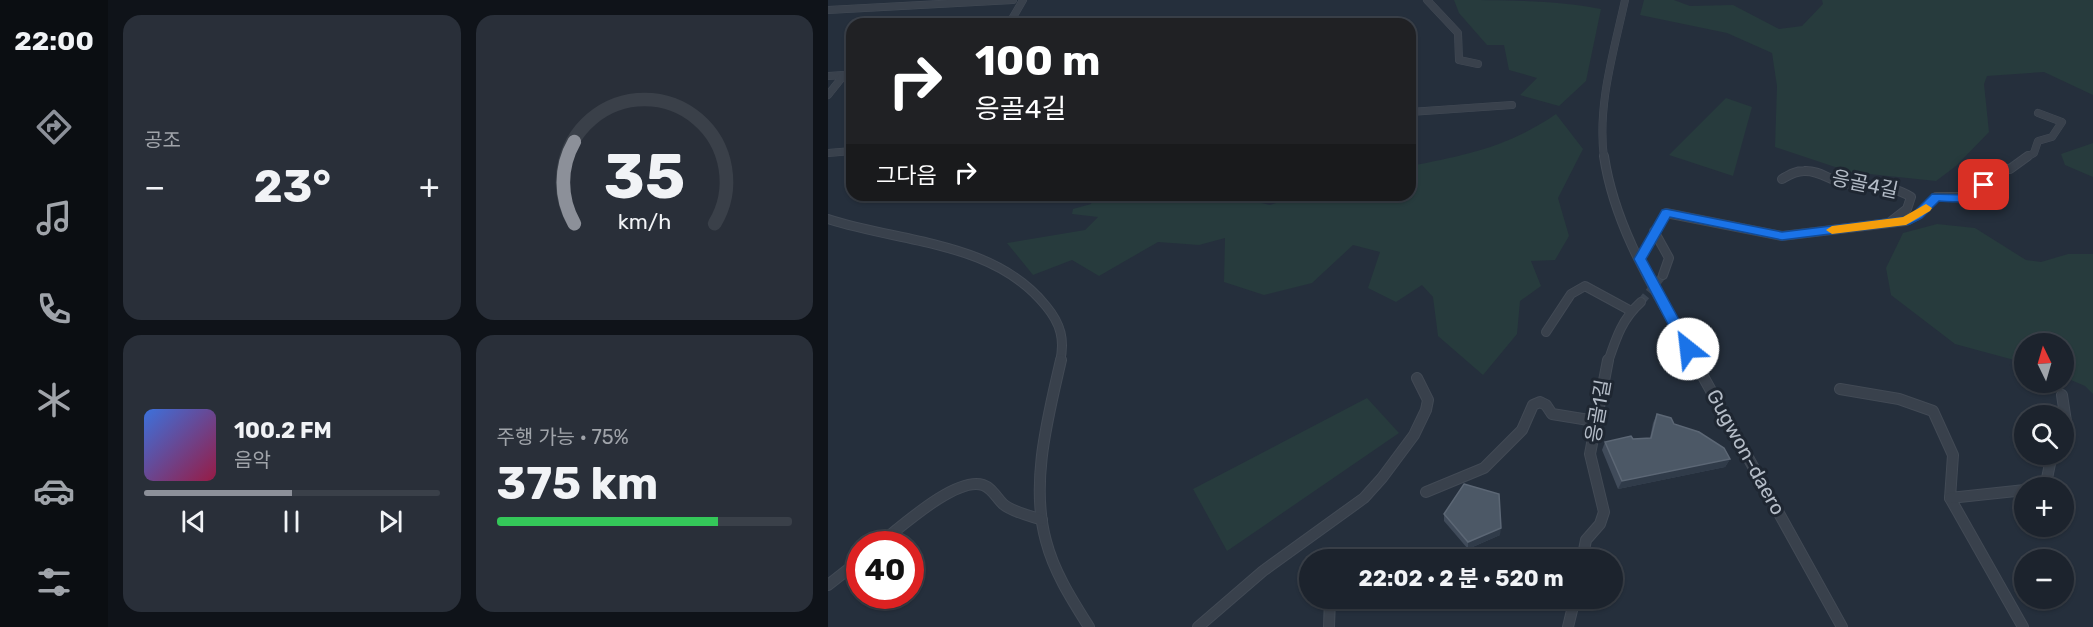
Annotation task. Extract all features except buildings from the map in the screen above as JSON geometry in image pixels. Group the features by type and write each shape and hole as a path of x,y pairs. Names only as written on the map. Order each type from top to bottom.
{"street":[{"path":"829,9 1013,0"},
{"path":"1012,18 1023,0"},
{"path":"1427,0 1458,33 1460,60 1478,64"},
{"name":"Gugwon-daero","path":"1625,0 1608,77 1603,147 1613,201 1640,259 1842,627"},
{"path":"828,76 846,75"},
{"path":"828,95 846,77"},
{"path":"1416,112 1512,105"},
{"name":"응골4길","path":"1640,259 1666,213 1782,236 1889,224 1918,215 1936,197 1975,197 1980,193 1988,171 1992,168 2010,169 2018,161 2029,157 2038,141 2052,137 2062,122 2038,113"},
{"path":"828,153 846,152"},
{"name":"응골4길","path":"1782,179 1793,172 1805,170 1816,171 1840,182 1858,186 1904,190 1911,196 1909,209 1889,224"},
{"path":"828,219 861,231 987,261 1009,271 1037,294 1053,316 1064,338 1040,468 1042,520 1055,567 1089,627"},
{"path":"1654,231 1670,258 1663,276"},
{"path":"1546,332 1571,294 1585,286 1631,311"},
{"name":"응골1길","path":"1584,549 1586,540 1600,524 1604,512 1590,454 1606,366 1622,323 1641,302"},
{"path":"1198,627 1263,571 1364,498 1382,478 1414,435 1426,410 1428,400 1417,378"},
{"path":"1840,389 1867,391 1933,411 1953,455 1950,498 2023,627"},
{"path":"2062,395 2064,405"},
{"path":"1426,492 1484,468 1522,430 1533,405 1540,402 1546,405 1552,414 1595,421"},
{"path":"896,531 960,486 982,484 995,493 1004,506 1042,520"},
{"path":"1950,498 2014,491"},
{"path":"828,585 846,571"},
{"path":"1329,627 1330,609"},
{"path":"1568,627 1572,609"}],"green space":[{"path":"1454,0 1548,2 1601,9 1586,81 1559,106 1520,95 1537,78 1509,70 1504,45 1487,45 1459,13"},
{"path":"1644,0 1674,0 1690,6 1733,5 1779,29 1802,26 1823,4 1822,0 2093,0 2093,95 2044,72 1987,76 1984,84 1989,132 1956,166 1936,181 1850,172 1775,147 1777,86 1772,53 1727,33 1640,15"},
{"path":"1726,98 1752,107 1733,176 1669,155"},
{"path":"1556,114 1583,149 1558,198 1569,236 1555,260 1531,261 1541,286 1520,301 1517,334 1483,375 1438,336 1433,297 1422,285 1396,302 1368,288 1380,252 1353,245 1312,283 1264,295 1224,282 1225,238 1199,245 1158,242 1099,276 1072,260 1033,275 1007,243 1085,230 1098,217 1072,214 1073,209 1091,204 1092,201 1253,201 1270,205 1282,201 1416,201 1416,165 1486,148 1538,125"},
{"path":"2093,143 2093,177 2065,165 2061,154"},
{"path":"1937,224 1975,228 2026,260 2041,262 2068,254 2093,254 2093,394 2085,386 2074,381 2074,333 2014,333 2014,360 1955,344 1891,295 1886,268 1903,233"},
{"path":"1367,398 1399,433 1227,551 1193,489"}],"tunnel":[{"path":"1641,302 1663,275"}],"slow traffic":[{"path":"1832,230 1906,221 1926,208"}],"route":[{"path":"1688,349 1640,259 1666,213 1782,236 1906,221 1918,215 1936,197 1968,199 1980,193 1984,185"}]}
